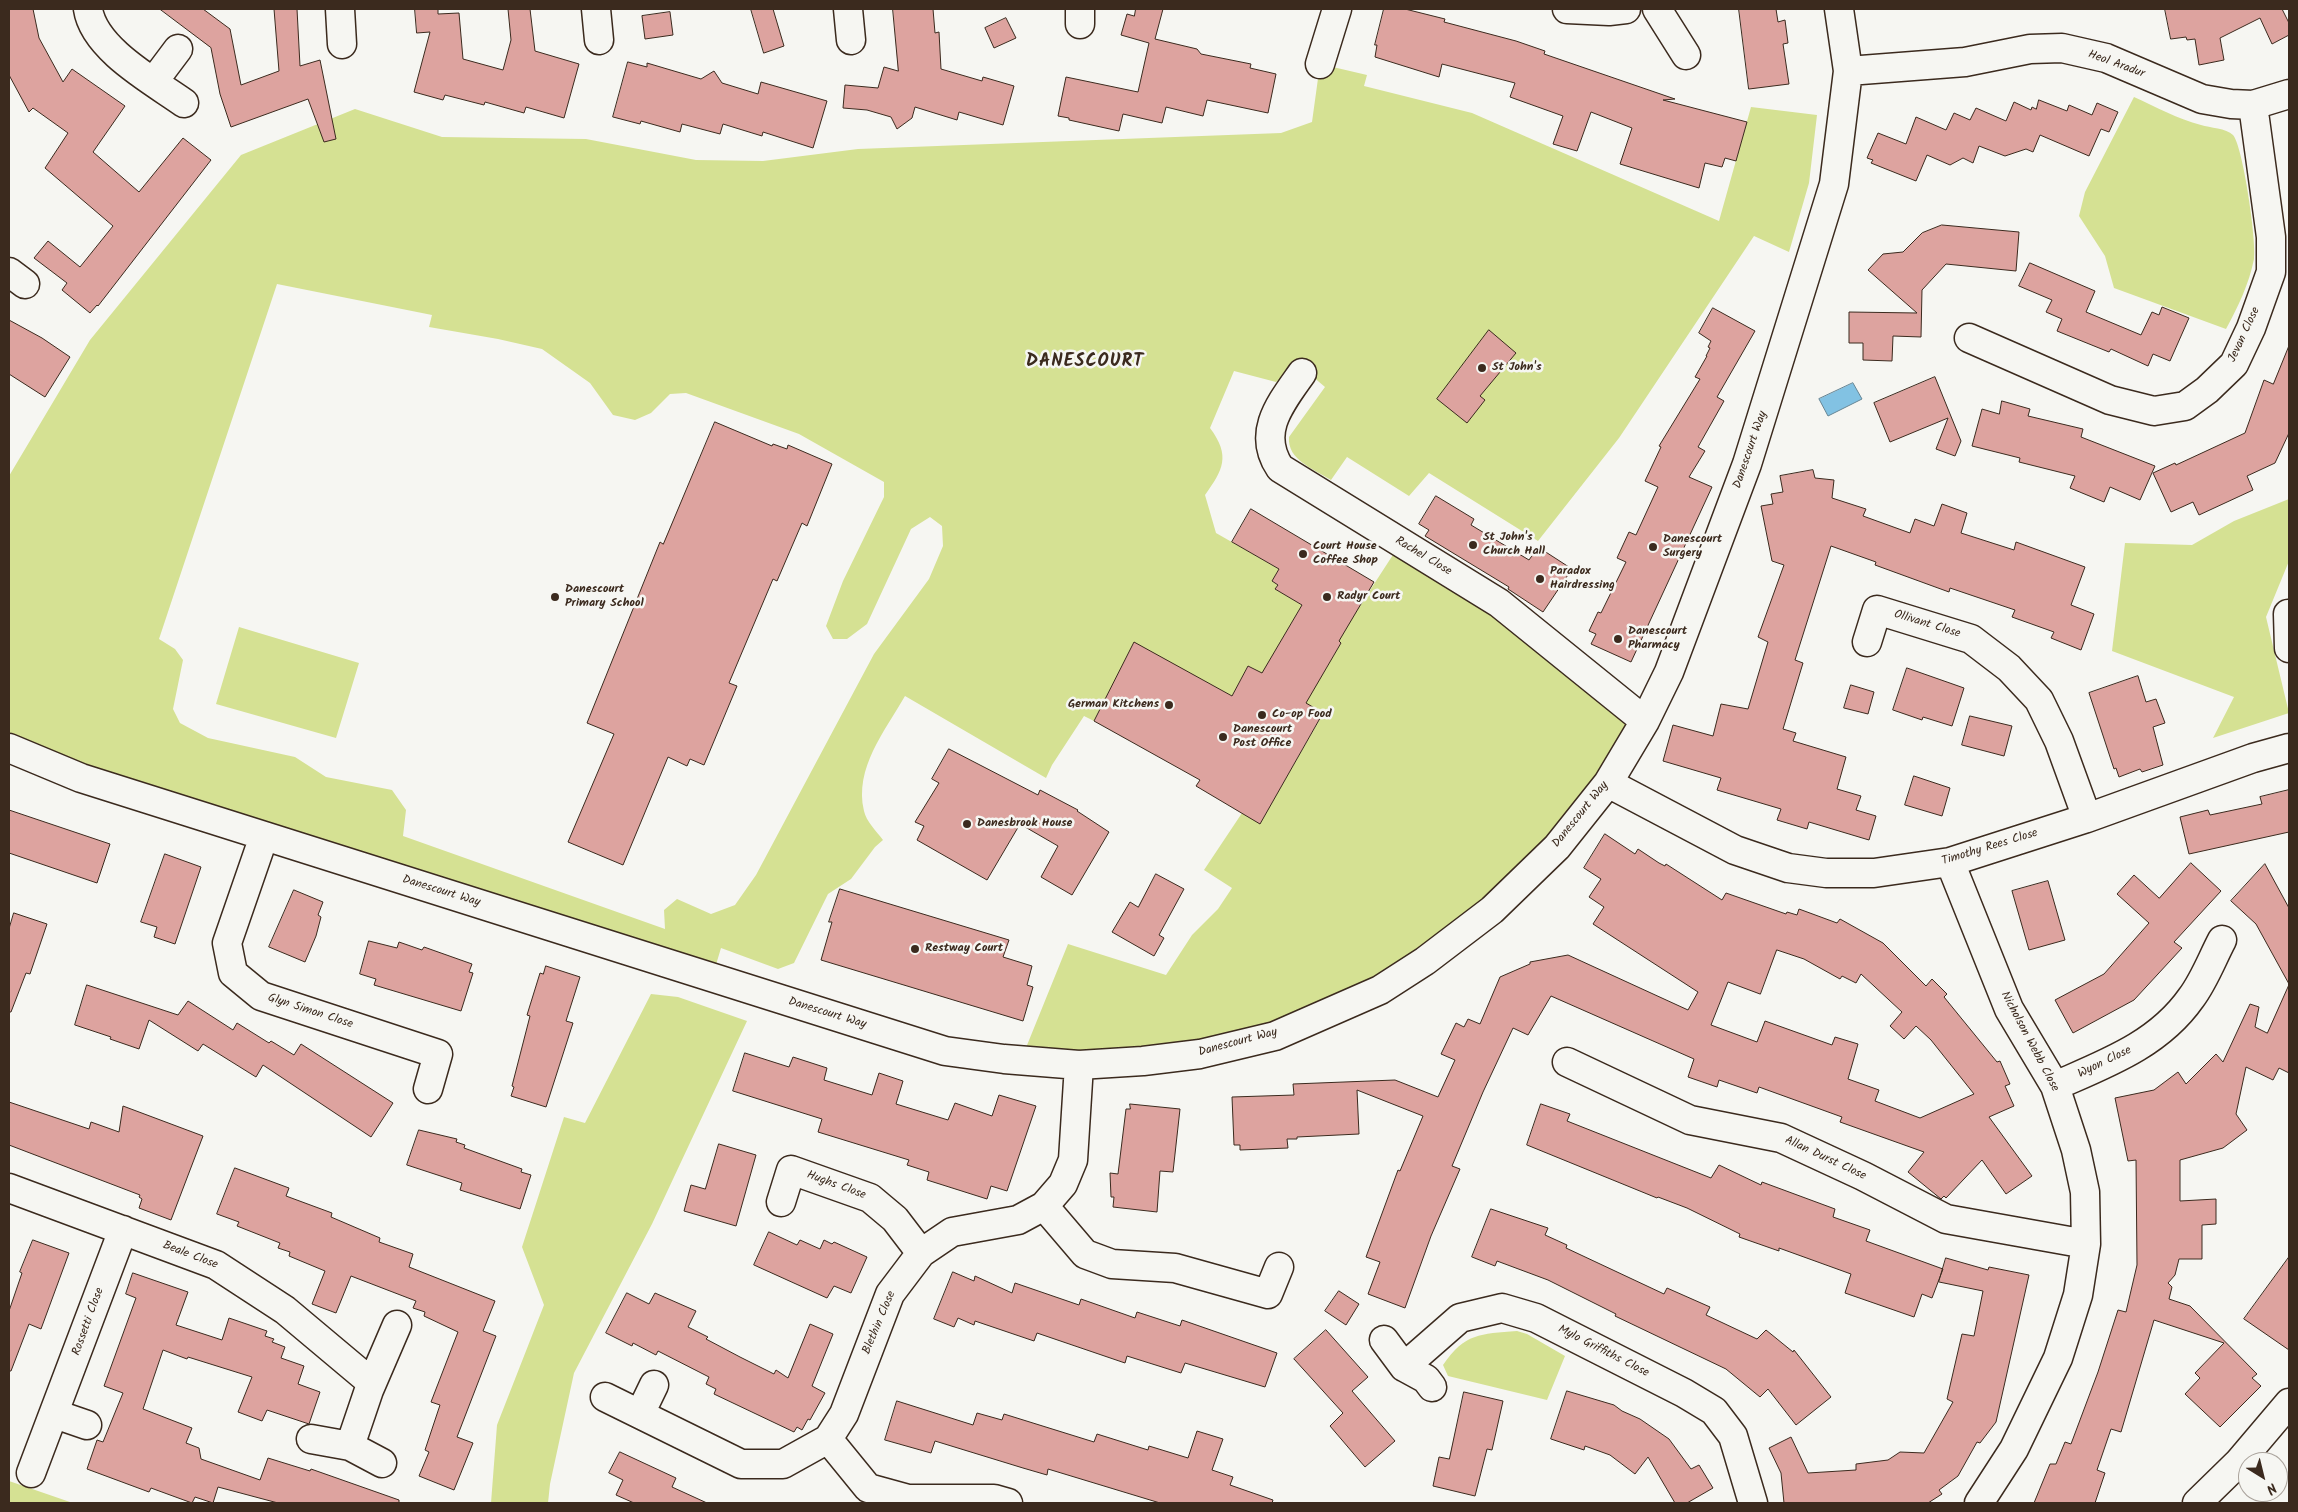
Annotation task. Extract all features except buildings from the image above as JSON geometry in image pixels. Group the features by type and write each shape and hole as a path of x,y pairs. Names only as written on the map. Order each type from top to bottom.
{"street":[{"path":"88,9 100,37 118,55 184,103"},
{"path":"340,9 342,44"},
{"path":"596,9 599,40"},
{"path":"848,9 851,40"},
{"path":"1320,64 1337,9"},
{"path":"1567,9 1609,11 1626,9"},
{"path":"1657,9 1686,55"},
{"name":"Danescourt Way","path":"9,748 81,778 945,1051 1004,1059 1079,1065 1143,1062 1200,1054 1274,1036 1380,990 1425,961 1492,910 1557,846 1608,784 1645,721 1669,672 1747,464 1834,184 1848,71 1839,9"},
{"name":"Heol Aradur","path":"1848,71 1965,62 2030,50 2062,48 2106,58 2202,99 2253,105 2289,94"},
{"path":"154,82 178,49"},
{"name":"Jevan Close","path":"1969,338 2110,400 2154,411 2185,406 2207,390 2234,364 2251,328 2271,272 2271,237 2253,105"},
{"name":"Rachel Close","path":"1302,373 1269,400 1269,444 1272,456 1280,468 1499,603 1645,721"},
{"name":"Ollivant Close","path":"1867,642 1877,610 1971,639 2009,668 2039,700 2060,740 2087,818"},
{"path":"2288,614 2289,648"},
{"name":"Timothy Rees Close","path":"1608,784 1735,850 1788,868 1826,873 1874,873 1950,862 2087,818 2245,761 2289,748"},
{"name":"Glyn Simon Close","path":"264,836 227,943 233,973 261,996 438,1054 428,1089"},
{"name":"Nicholson Webb Close","path":"1950,862 2009,1009 2055,1086 2076,1150 2085,1192 2086,1244 2078,1295 2058,1358 2014,1449 1979,1503"},
{"name":"Wyon Close","path":"2055,1086 2128,1054 2163,1028 2191,998 2222,940"},
{"name":"Allan Durst Close","path":"1567,1062 1690,1120 1781,1138 1863,1176 1946,1220 2086,1244"},
{"name":"Blethin Close","path":"605,1397 741,1464 783,1464 828,1439 844,1414 890,1294 921,1253 952,1232 1018,1220 1044,1206 1063,1184 1073,1160 1079,1065"},
{"name":"Hughs Close","path":"781,1202 791,1170 870,1198 895,1219 921,1253"},
{"name":"Beale Close","path":"9,1188 216,1264 285,1310 372,1383"},
{"path":"1044,1206 1085,1254 1112,1264 1175,1268 1268,1294 1279,1267"},
{"name":"Rossetti Close","path":"31,1473 55,1414 123,1230"},
{"name":"Mylo Griffiths Close","path":"1404,1367 1460,1318 1502,1308 1536,1318 1684,1393 1714,1411 1733,1436 1753,1503"},
{"path":"350,1446 372,1383 397,1325"},
{"path":"1384,1340 1404,1367 1426,1379 1432,1387"},
{"path":"640,1414 654,1385"},
{"path":"2197,1503 2239,1462 2289,1403"},
{"path":"55,1414 87,1424"},
{"path":"311,1439 350,1446 382,1463"},
{"path":"828,1439 868,1488 908,1499 994,1499 1008,1503"}],"green space":[{"path":"1320,64 1367,75 1364,86 1472,113 1719,221 1751,107 1817,115 1809,183 1789,252 1754,236 1619,438 1538,541 1429,473 1409,496 1347,457 1331,480 1297,458 1292,452 1289,437 1325,387 1312,376 1291,370 1276,382 1234,371 1210,428 1221,447 1222,463 1216,478 1205,495 1216,533 1279,569 1272,581 1278,585 1275,589 1302,605 1277,648 1305,665 1300,674 1311,681 1317,672 1322,675 1341,643 1334,639 1348,616 1352,618 1400,544 1499,603 1645,721 1608,783 1557,847 1492,910 1425,961 1380,990 1275,1036 1200,1054 1143,1061 1079,1065 1021,1060 1068,944 1166,975 1192,935 1218,909 1232,888 1204,870 1242,813 1260,823 1323,714 1270,683 1272,679 1248,666 1232,696 1134,643 1094,721 1084,716 1052,765 1046,778 905,696 873,750 863,780 862,795 865,815 883,840 875,847 851,879 828,894 794,963 778,969 721,948 712,978 81,778 9,748 9,476 90,340 241,155 355,109 442,137 586,139 696,160 763,161 858,149 1281,133 1312,122","holes":["277,284 432,315 429,327 542,349 590,383 613,415 635,420 651,413 670,394 686,393 799,434 884,482 884,497 843,581 826,626 833,639 847,639 867,624 911,529 930,517 942,526 943,546 929,579 874,654 756,875 735,905 711,914 677,899 664,910 665,929 403,836 406,810 392,790 326,777 295,757 208,738 180,723 173,709 183,660 175,649 159,639"]},
{"path":"2134,97 2184,120 2226,131 2233,135 2237,143 2248,195 2254,259 2243,295 2226,329 2114,288 2105,256 2079,216 2085,192"},
{"path":"2289,499 2289,561 2266,617 2289,713 2213,738 2234,697 2112,651 2125,543 2192,545 2234,521"},
{"path":"239,627 359,663 336,738 216,704"},
{"path":"651,994 678,997 747,1021 652,1224 574,1373 550,1484 548,1503 491,1503 497,1425 544,1305 522,1247 564,1117 585,1123"},
{"path":"1517,1331 1527,1334 1565,1356 1547,1400 1448,1376 1443,1365 1451,1354 1466,1341 1474,1337 1493,1333"},
{"path":"9,1481 70,1502 76,1503 9,1503"}],"water":[{"path":"1853,383 1862,399 1828,416 1819,399"}],"place":[{"name":"St John's","path":"1482,368"},
{"name":"St John's Church Hall","path":"1473,545"},
{"name":"Danescourt Surgery","path":"1653,547"},
{"name":"Court House Coffee Shop","path":"1303,554"},
{"name":"Paradox Hairdressing","path":"1540,579"},
{"name":"Danescourt Primary School","path":"555,597"},
{"name":"Radyr Court","path":"1327,597"},
{"name":"Danescourt Pharmacy","path":"1618,639"},
{"name":"German Kitchens","path":"1169,705"},
{"name":"Co-op Food","path":"1262,715"},
{"name":"Danescourt Post Office","path":"1223,737"},
{"name":"Danesbrook House","path":"967,824"},
{"name":"Restway Court","path":"915,949"}],"district":[{"name":"DANESCOURT","path":"1085,363"}]}
